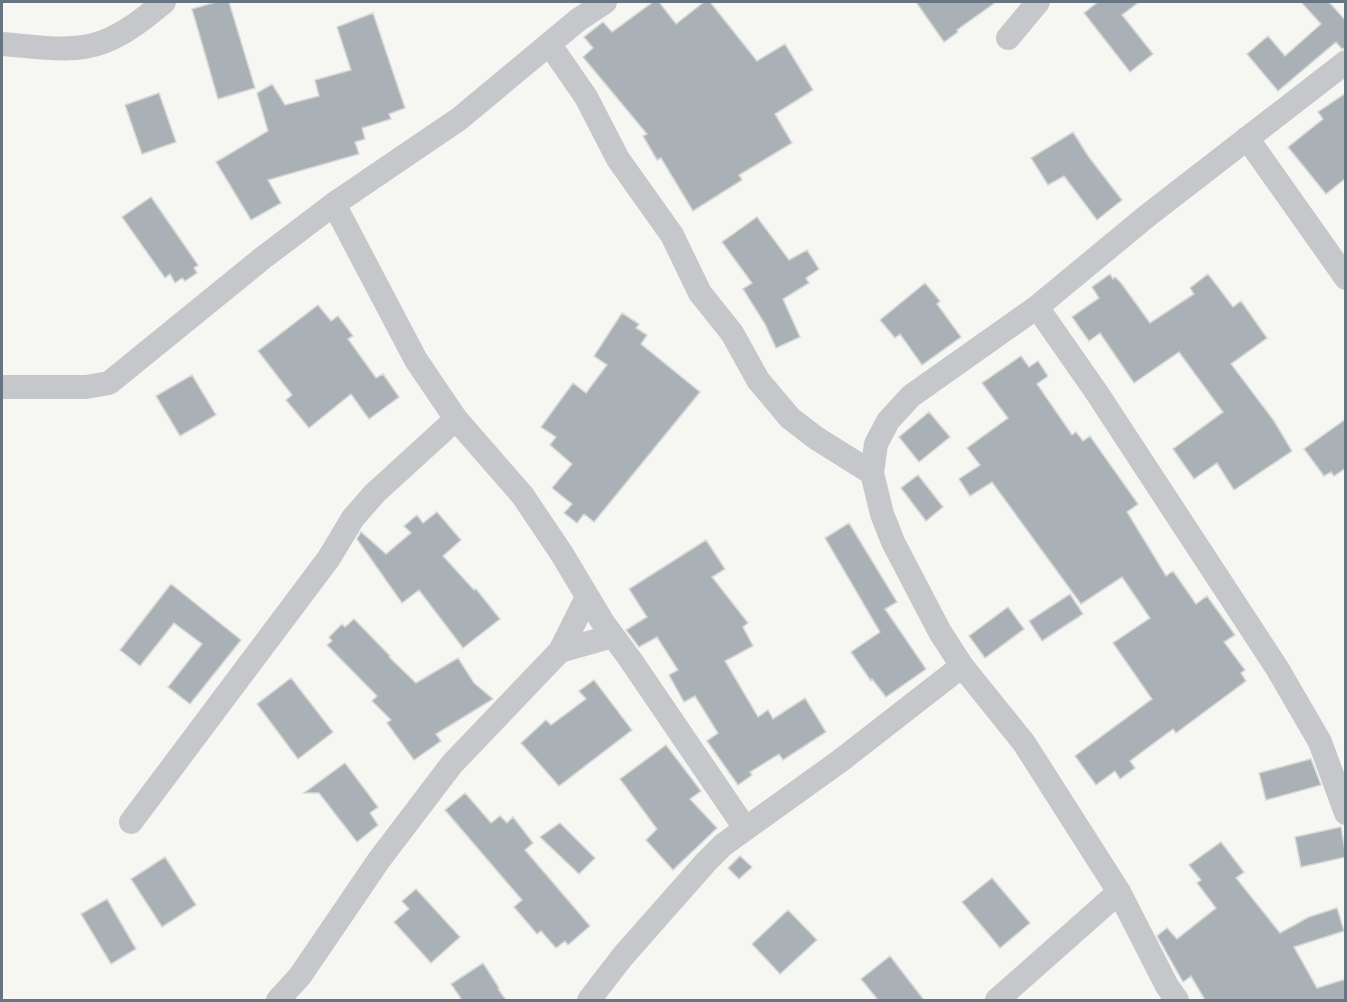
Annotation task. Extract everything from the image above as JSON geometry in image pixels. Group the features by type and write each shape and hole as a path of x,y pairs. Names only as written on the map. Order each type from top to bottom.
{"street":[{"path":"2,44 63,48 103,42 142,20 164,2"},
{"path":"2,387 86,387 109,383 264,257 334,204 459,119 578,20 605,2"},
{"path":"1008,38 1038,2"},
{"path":"550,45 586,97 618,159 672,235 700,293 732,333 758,380 790,418 816,438 872,473"},
{"path":"1177,1000 1167,986 1119,892 1024,743 962,666 940,632 893,542 882,514 872,473 876,444 888,422 912,396 1037,307 1147,216 1346,62"},
{"path":"1247,138 1346,278"},
{"path":"334,204 416,360 456,418 523,496 613,636 745,828"},
{"path":"1037,307 1097,393 1277,668 1320,742 1346,813"},
{"path":"131,822 329,558 353,518 375,493 456,418"},
{"path":"278,1000 300,976 379,860 452,764 560,651 587,597"},
{"path":"560,651 613,636"},
{"path":"589,1000 623,956 706,862 745,828 840,761 962,666"},
{"path":"997,1000 1119,892"}],"building":[{"path":"216,2 229,2 255,88 218,99 192,9"},
{"path":"653,2 659,2 676,24 704,2 710,2 757,61 785,44 813,90 775,114 792,143 739,175 742,180 693,211 661,158 657,160 643,136 647,134 583,57 593,48 584,37 603,22 612,32"},
{"path":"916,2 996,2 944,42"},
{"path":"1098,2 1139,2 1122,15 1153,54 1130,72 1084,13"},
{"path":"1301,2 1329,2 1346,21 1346,48 1342,49 1336,42 1278,91 1247,54 1268,36 1285,56 1321,24"},
{"path":"373,13 405,108 389,114 391,119 362,128 365,139 355,142 359,154 268,180 281,203 251,220 216,162 268,131 257,93 272,84 285,105 319,96 315,80 351,70 337,27"},
{"path":"159,93 176,142 142,154 125,105"},
{"path":"1346,93 1346,178 1326,194 1288,147 1323,119 1318,112"},
{"path":"1073,132 1088,156 1122,200 1097,220 1064,176 1048,185 1031,158"},
{"path":"151,197 198,265 194,268 197,273 185,281 182,278 175,283 170,274 165,278 122,217"},
{"path":"757,217 789,260 807,250 819,269 806,278 809,283 783,299 800,337 776,348 765,324 743,289 752,283 722,242"},
{"path":"1110,274 1113,279 1115,277 1121,283 1150,323 1194,294 1190,288 1208,274 1233,307 1241,301 1267,338 1231,364 1274,421 1292,451 1234,490 1217,463 1194,479 1173,449 1223,412 1179,352 1134,383 1100,333 1089,341 1072,317 1099,298 1092,287"},
{"path":"925,283 940,301 937,304 961,337 922,365 900,334 895,338 880,320"},
{"path":"318,305 331,321 338,316 353,336 348,339 376,378 383,374 399,397 369,419 351,394 309,428 286,400 292,395 258,351"},
{"path":"622,313 639,324 636,328 647,335 641,344 700,392 594,522 584,514 577,523 564,513 572,504 552,488 572,464 550,445 556,437 541,427 573,383 586,393 607,365 594,356"},
{"path":"1021,356 1029,367 1038,361 1048,376 1037,384 1072,435 1076,432 1083,441 1090,436 1138,504 1127,512 1166,576 1173,571 1196,604 1207,596 1235,635 1224,642 1245,670 1241,673 1246,681 1176,733 1173,729 1130,761 1135,768 1120,779 1115,771 1096,785 1075,756 1152,699 1113,643 1150,618 1122,577 1081,604 992,482 970,496 959,479 980,465 967,448 1008,418 982,383"},
{"path":"192,375 216,415 180,436 156,396"},
{"path":"929,412 950,437 919,462 899,437"},
{"path":"1346,419 1346,468 1334,476 1331,472 1324,476 1304,449"},
{"path":"918,475 943,507 926,521 901,488"},
{"path":"437,512 461,540 443,556 474,590 476,589 500,619 463,648 419,590 402,603 357,539 361,532 386,554 411,533 404,526 417,515 423,523"},
{"path":"849,523 897,602 885,609 926,669 886,697 872,679 871,681 851,652 880,632 825,538"},
{"path":"706,540 725,569 712,577 748,623 743,627 753,646 725,661 758,717 768,710 773,719 805,698 826,732 783,760 779,754 750,772 752,775 738,785 707,741 718,733 695,696 684,702 669,675 678,670 657,637 639,647 626,630 647,617 629,589"},
{"path":"171,584 241,640 190,704 168,687 202,644 174,623 140,666 120,650"},
{"path":"1070,594 1083,614 1042,641 1029,621"},
{"path":"1008,607 1024,629 985,658 969,636"},
{"path":"354,619 416,683 458,658 474,683 493,699 436,734 441,741 414,760 387,723 391,720 372,701 377,696 327,645 332,641 329,637 342,624 345,627"},
{"path":"291,678 333,732 298,759 257,704"},
{"path":"594,680 632,730 559,786 521,743 546,720 551,725 586,699 579,691"},
{"path":"666,745 701,791 690,799 717,828 673,870 646,840 657,829 620,779"},
{"path":"1311,759 1321,785 1266,800 1259,773"},
{"path":"345,763 378,807 370,813 378,825 357,842 319,793 304,793"},
{"path":"465,793 491,823 500,816 507,823 513,817 533,843 525,850 590,926 568,945 565,941 556,948 541,931 537,934 514,907 522,900 445,810"},
{"path":"560,823 595,858 579,874 540,837"},
{"path":"1341,827 1346,857 1301,867 1295,837"},
{"path":"1221,842 1244,872 1236,878 1280,933 1309,917 1337,908 1344,931 1294,947 1317,988 1346,979 1346,1000 1205,1000 1191,976 1183,982 1157,936 1167,928 1177,939 1216,908 1197,883 1201,880 1189,865"},
{"path":"740,856 752,867 739,879 728,868"},
{"path":"165,857 196,905 162,927 131,879"},
{"path":"992,878 1030,923 1000,948 962,902"},
{"path":"416,889 460,937 431,963 394,922 409,909 402,901"},
{"path":"107,899 136,949 111,964 81,914"},
{"path":"788,910 817,940 780,974 752,944"},
{"path":"890,956 924,1000 878,1000 861,979"},
{"path":"483,963 506,1000 462,1000 451,984"}]}
